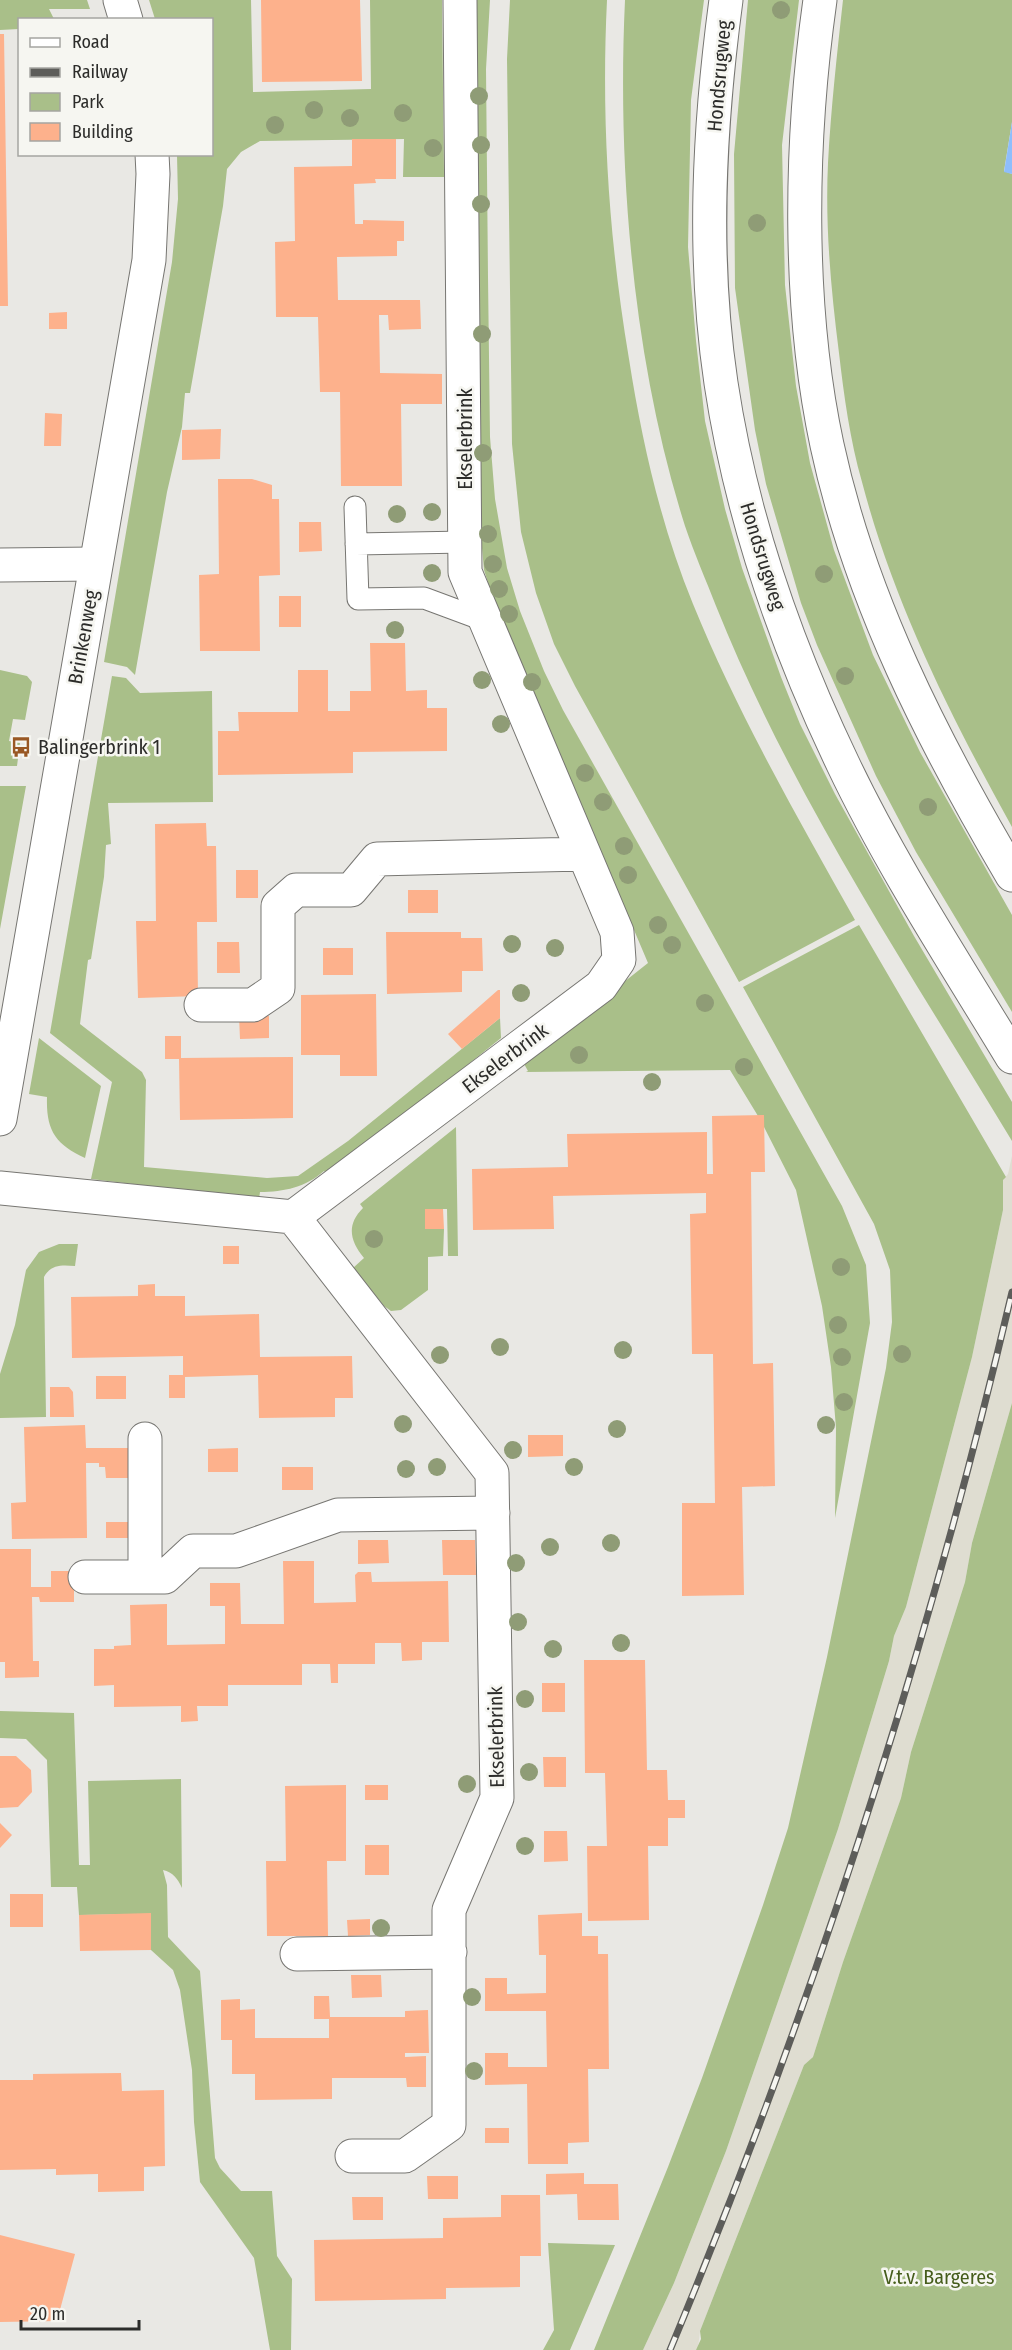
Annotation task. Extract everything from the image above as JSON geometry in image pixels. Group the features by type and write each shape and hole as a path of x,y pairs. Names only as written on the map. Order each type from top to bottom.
{"street":[{"path":"120,0 125,18"},
{"name":"Ekselerbrink","path":"352,2156 405,2156 449,2125 449,1910 497,1798 492,1473 293,1217 601,986 619,960 617,932 465,572 460,0"},
{"name":"Hondsrugweg","path":"726,0 715,92 710,223 712,293 721,383 749,520 769,585 807,684 844,766 896,863 1012,1057"},
{"path":"820,0 811,78 806,174 806,249 813,358 827,445 863,568 896,656 973,807 1012,875"},
{"name":"Brinkenweg","path":"0,1119 149,260 152,156"},
{"path":"0,565 95,564"},
{"path":"201,1005 254,1005 278,988 278,906 296,890 351,890 377,859 584,854"},
{"path":"0,1188 293,1217"},
{"path":"145,1439 145,1577"},
{"path":"85,1577 165,1577 192,1551 236,1551 338,1515 493,1513"},
{"path":"297,1954 450,1952"}],"lane":[{"path":"355,507 358,599 424,598 486,621"},
{"path":"356,544 465,542"}],"shaded area":[{"path":"1012,1156 1012,1403 972,1543 965,1582 911,1752 901,1798 843,1962 813,2057 804,2065 700,2331 698,2348 696,2350 643,2350 674,2283 726,2151 838,1829 889,1661 894,1636 906,1607 972,1357 1003,1210 1003,1180 1008,1174"}],"green space":[{"path":"0,0 87,0 90,9 49,9 54,18 18,18 18,29 0,30"},
{"path":"149,0 251,0 253,92 371,89 370,0 442,0 444,177 403,177 404,139 260,141 241,152 227,169 223,206 190,393 185,393 182,427 167,492 135,675 127,667 104,662 172,262 178,199 177,156 213,156 213,18 155,18"},
{"path":"473,0 490,0 486,69 490,437 495,499 507,568 520,611 544,671 563,710 842,1206 866,1265 870,1323 835,1518 836,1428 831,1367 822,1306 796,1190 764,1127 764,1115 758,1116 730,1070 526,1072 528,1071 523,1062 648,963 492,595 484,570 480,526"},
{"path":"510,0 607,0 606,135 616,270 640,421 662,514 693,604 729,685 769,765 855,920 739,982 554,644 536,593 521,532 512,444 507,59"},
{"path":"625,0 704,0 691,100 688,247 705,421 725,509 742,568 800,724 835,794 914,936 1012,1102 1012,1141 892,945 815,813 746,676 685,526 667,463 653,399 632,266 624,131"},
{"path":"748,0 799,0 782,145 785,285 796,386 810,463 834,550 873,655 920,752 1012,915 1012,1012 916,852 876,776 817,645 801,603 766,484 755,430 735,288 734,154"},
{"path":"843,0 1012,0 1012,122 1004,171 1012,174 1012,827 946,702 907,616 875,527 854,450 845,402 836,329 827,210 831,122"},
{"path":"0,670 27,676 32,682 25,720 13,719 9,741 20,743 17,766 0,766"},
{"path":"112,676 126,678 140,693 212,691 213,802 108,803 111,844 106,845 104,877 91,959 88,960 80,1024 142,1072 146,1080 144,1167 267,1178 298,1176 348,1141 500,1018 501,1038 329,1176 324,1171 294,1188 260,1192 259,1199 91,1179 112,1082 50,1033"},
{"path":"0,786 26,786 0,929"},
{"path":"859,925 1006,1177 1003,1180 1003,1210 972,1357 906,1607 894,1636 889,1661 838,1829 726,2151 674,2283 643,2350 594,2350 702,2078 788,1828 827,1657 886,1368 892,1322 890,1270 874,1224 743,987"},
{"path":"39,1038 101,1086 85,1158 66,1147 54,1135 48,1118 47,1097 29,1094"},
{"path":"456,1127 458,1256 448,1256 447,1209 425,1209 425,1229 444,1229 443,1256 428,1257 428,1290 401,1310 391,1311 384,1306 353,1268 364,1258 352,1233 354,1221 363,1208 360,1204"},
{"path":"59,1244 78,1244 75,1266 53,1268 44,1277 46,1417 0,1418 0,1374 15,1325 26,1270 39,1252"},
{"name":"V.t.v. Bargeres","path":"1012,1403 1012,2350 696,2350 701,2339 700,2331 804,2065 813,2057 843,1962 901,1798 911,1752 965,1582 972,1543"},
{"path":"0,1711 74,1713 79,1865 90,1865 88,1781 181,1779 182,1888 175,1876 163,1870 167,1885 168,1937 200,1971 215,2158 220,2168 241,2191 272,2191 277,2256 292,2279 291,2350 270,2350 254,2258 200,2182 192,2070 180,1990 173,1970 151,1950 151,1914 79,1915 77,1887 51,1887 47,1760 26,1739 0,1738"},
{"path":"548,2243 615,2245 570,2350 543,2350 554,2330"}],"water":[{"path":"1012,122 1012,174 1004,172"}],"building":[{"path":"261,0 360,0 362,81 262,82"},
{"path":"0,34 4,34 8,306 0,306"},
{"path":"352,139 396,139 396,179 375,179 376,183 354,184 355,224 363,224 363,220 404,221 404,241 397,241 397,256 337,257 338,300 420,300 421,329 389,330 388,315 379,315 380,373 442,374 442,404 401,404 402,486 341,486 340,392 320,392 318,317 276,317 275,242 295,241 294,167 352,166"},
{"path":"67,312 67,329 49,329 49,313"},
{"path":"45,413 62,414 61,446 44,446"},
{"path":"221,429 220,459 182,460 182,430"},
{"path":"218,479 252,479 272,485 272,499 279,499 280,575 259,576 260,651 200,651 199,575 219,574"},
{"path":"299,522 321,522 322,551 299,552"},
{"path":"279,596 301,596 301,627 279,627"},
{"path":"370,643 405,643 406,691 427,690 427,708 447,708 447,751 353,752 353,773 218,775 218,731 239,731 238,712 298,712 298,670 328,670 328,711 350,711 350,691 371,691"},
{"path":"206,823 207,846 216,846 217,922 197,922 198,996 138,998 136,921 156,921 155,824"},
{"path":"236,870 258,870 258,898 236,898"},
{"path":"408,890 438,890 438,913 408,913"},
{"path":"386,932 461,932 461,938 482,938 483,971 462,971 462,992 387,994"},
{"path":"217,942 239,942 240,973 217,973"},
{"path":"323,948 353,948 353,975 323,975"},
{"path":"500,990 500,1018 462,1049 448,1034"},
{"path":"376,994 377,1076 340,1076 340,1055 301,1055 301,995"},
{"path":"239,1016 269,1016 269,1038 240,1039"},
{"path":"165,1036 181,1036 181,1058 293,1057 293,1118 180,1120 179,1059 165,1059"},
{"path":"764,1115 765,1172 751,1172 753,1364 773,1363 775,1486 742,1487 744,1595 682,1596 682,1503 715,1503 713,1354 692,1354 690,1214 706,1213 706,1193 553,1196 554,1229 473,1230 472,1169 568,1167 567,1134 707,1132 707,1174 713,1174 712,1116"},
{"path":"425,1209 443,1209 444,1229 425,1229"},
{"path":"223,1246 239,1246 239,1264 223,1264"},
{"path":"155,1284 155,1296 185,1296 185,1316 259,1314 260,1357 352,1356 353,1398 335,1398 335,1417 259,1418 258,1375 185,1377 185,1398 169,1398 169,1375 183,1375 183,1356 72,1358 71,1297 138,1296 138,1285"},
{"path":"96,1376 126,1376 126,1399 96,1399"},
{"path":"50,1387 69,1387 73,1392 74,1417 50,1417"},
{"path":"85,1425 86,1448 128,1448 128,1478 106,1478 105,1467 99,1467 99,1463 86,1463 87,1538 12,1539 11,1503 26,1502 24,1427"},
{"path":"528,1435 563,1435 563,1456 528,1457"},
{"path":"238,1448 238,1472 208,1472 208,1449"},
{"path":"282,1467 313,1467 313,1490 282,1490"},
{"path":"106,1522 129,1522 129,1538 106,1538"},
{"path":"358,1540 388,1540 389,1563 358,1564"},
{"path":"442,1540 475,1540 476,1575 443,1575"},
{"path":"0,1549 31,1549 31,1587 51,1587 51,1571 74,1571 74,1602 40,1602 39,1597 32,1597 33,1661 39,1661 39,1677 5,1678 5,1662 0,1662"},
{"path":"283,1561 314,1561 314,1603 356,1602 355,1575 358,1572 371,1572 372,1582 448,1581 449,1642 422,1642 422,1660 402,1661 401,1643 375,1643 375,1664 338,1664 338,1683 331,1683 330,1664 302,1664 302,1685 228,1685 228,1706 197,1706 198,1721 181,1722 181,1706 114,1707 114,1685 94,1686 94,1649 114,1649 114,1646 131,1645 130,1605 167,1604 167,1645 225,1644 225,1606 210,1606 210,1583 240,1583 241,1624 284,1624"},
{"path":"584,1660 645,1660 647,1770 667,1770 668,1800 685,1800 685,1818 668,1818 668,1846 648,1846 649,1920 588,1921 587,1846 607,1846 605,1773 585,1773"},
{"path":"542,1683 565,1683 565,1712 542,1712"},
{"path":"0,1756 16,1756 31,1770 32,1792 18,1807 0,1808"},
{"path":"543,1757 566,1757 566,1787 544,1787"},
{"path":"346,1785 346,1861 327,1861 328,1936 267,1936 266,1861 286,1861 285,1786"},
{"path":"365,1785 388,1785 388,1800 365,1800"},
{"path":"0,1823 12,1835 0,1848"},
{"path":"544,1831 567,1831 568,1861 544,1862"},
{"path":"365,1845 389,1845 389,1875 365,1875"},
{"path":"10,1894 43,1894 43,1927 10,1927"},
{"path":"151,1913 151,1950 80,1951 79,1915"},
{"path":"582,1913 582,1936 598,1936 598,1954 608,1954 609,2069 588,2069 589,2142 568,2143 568,2164 528,2164 527,2084 485,2085 485,2053 508,2053 508,2067 547,2067 546,2011 485,2011 485,1978 507,1978 507,1994 546,1993 546,1955 539,1955 538,1915"},
{"path":"370,1919 370,1935 348,1936 347,1920"},
{"path":"351,1975 381,1975 382,1997 352,1998"},
{"path":"314,1996 329,1996 330,2017 405,2017 405,2011 428,2010 429,2053 405,2053 405,2057 426,2056 426,2087 407,2087 406,2078 332,2078 332,2099 255,2100 255,2074 232,2074 232,2040 221,2040 221,2000 240,1999 240,2010 255,2009 255,2038 329,2038 329,2019 314,2019"},
{"path":"121,2073 122,2091 164,2090 165,2166 144,2167 144,2191 98,2192 98,2174 56,2175 56,2169 0,2170 0,2080 33,2080 33,2074"},
{"path":"485,2128 509,2128 509,2143 485,2143"},
{"path":"584,2173 584,2184 618,2184 619,2220 578,2220 577,2194 546,2195 546,2174"},
{"path":"427,2176 458,2176 458,2199 428,2199"},
{"path":"501,2195 540,2195 541,2256 520,2256 520,2287 446,2288 446,2299 315,2301 314,2240 443,2238 443,2218 501,2217"},
{"path":"352,2197 383,2197 383,2220 353,2220"},
{"path":"0,2235 75,2254 57,2321 0,2322"}],"railway":[{"path":"670,2350 772,2091 863,1828 943,1562 1012,1292"}],"place":[{"name":"Balingerbrink 1","path":"21,747"}]}
